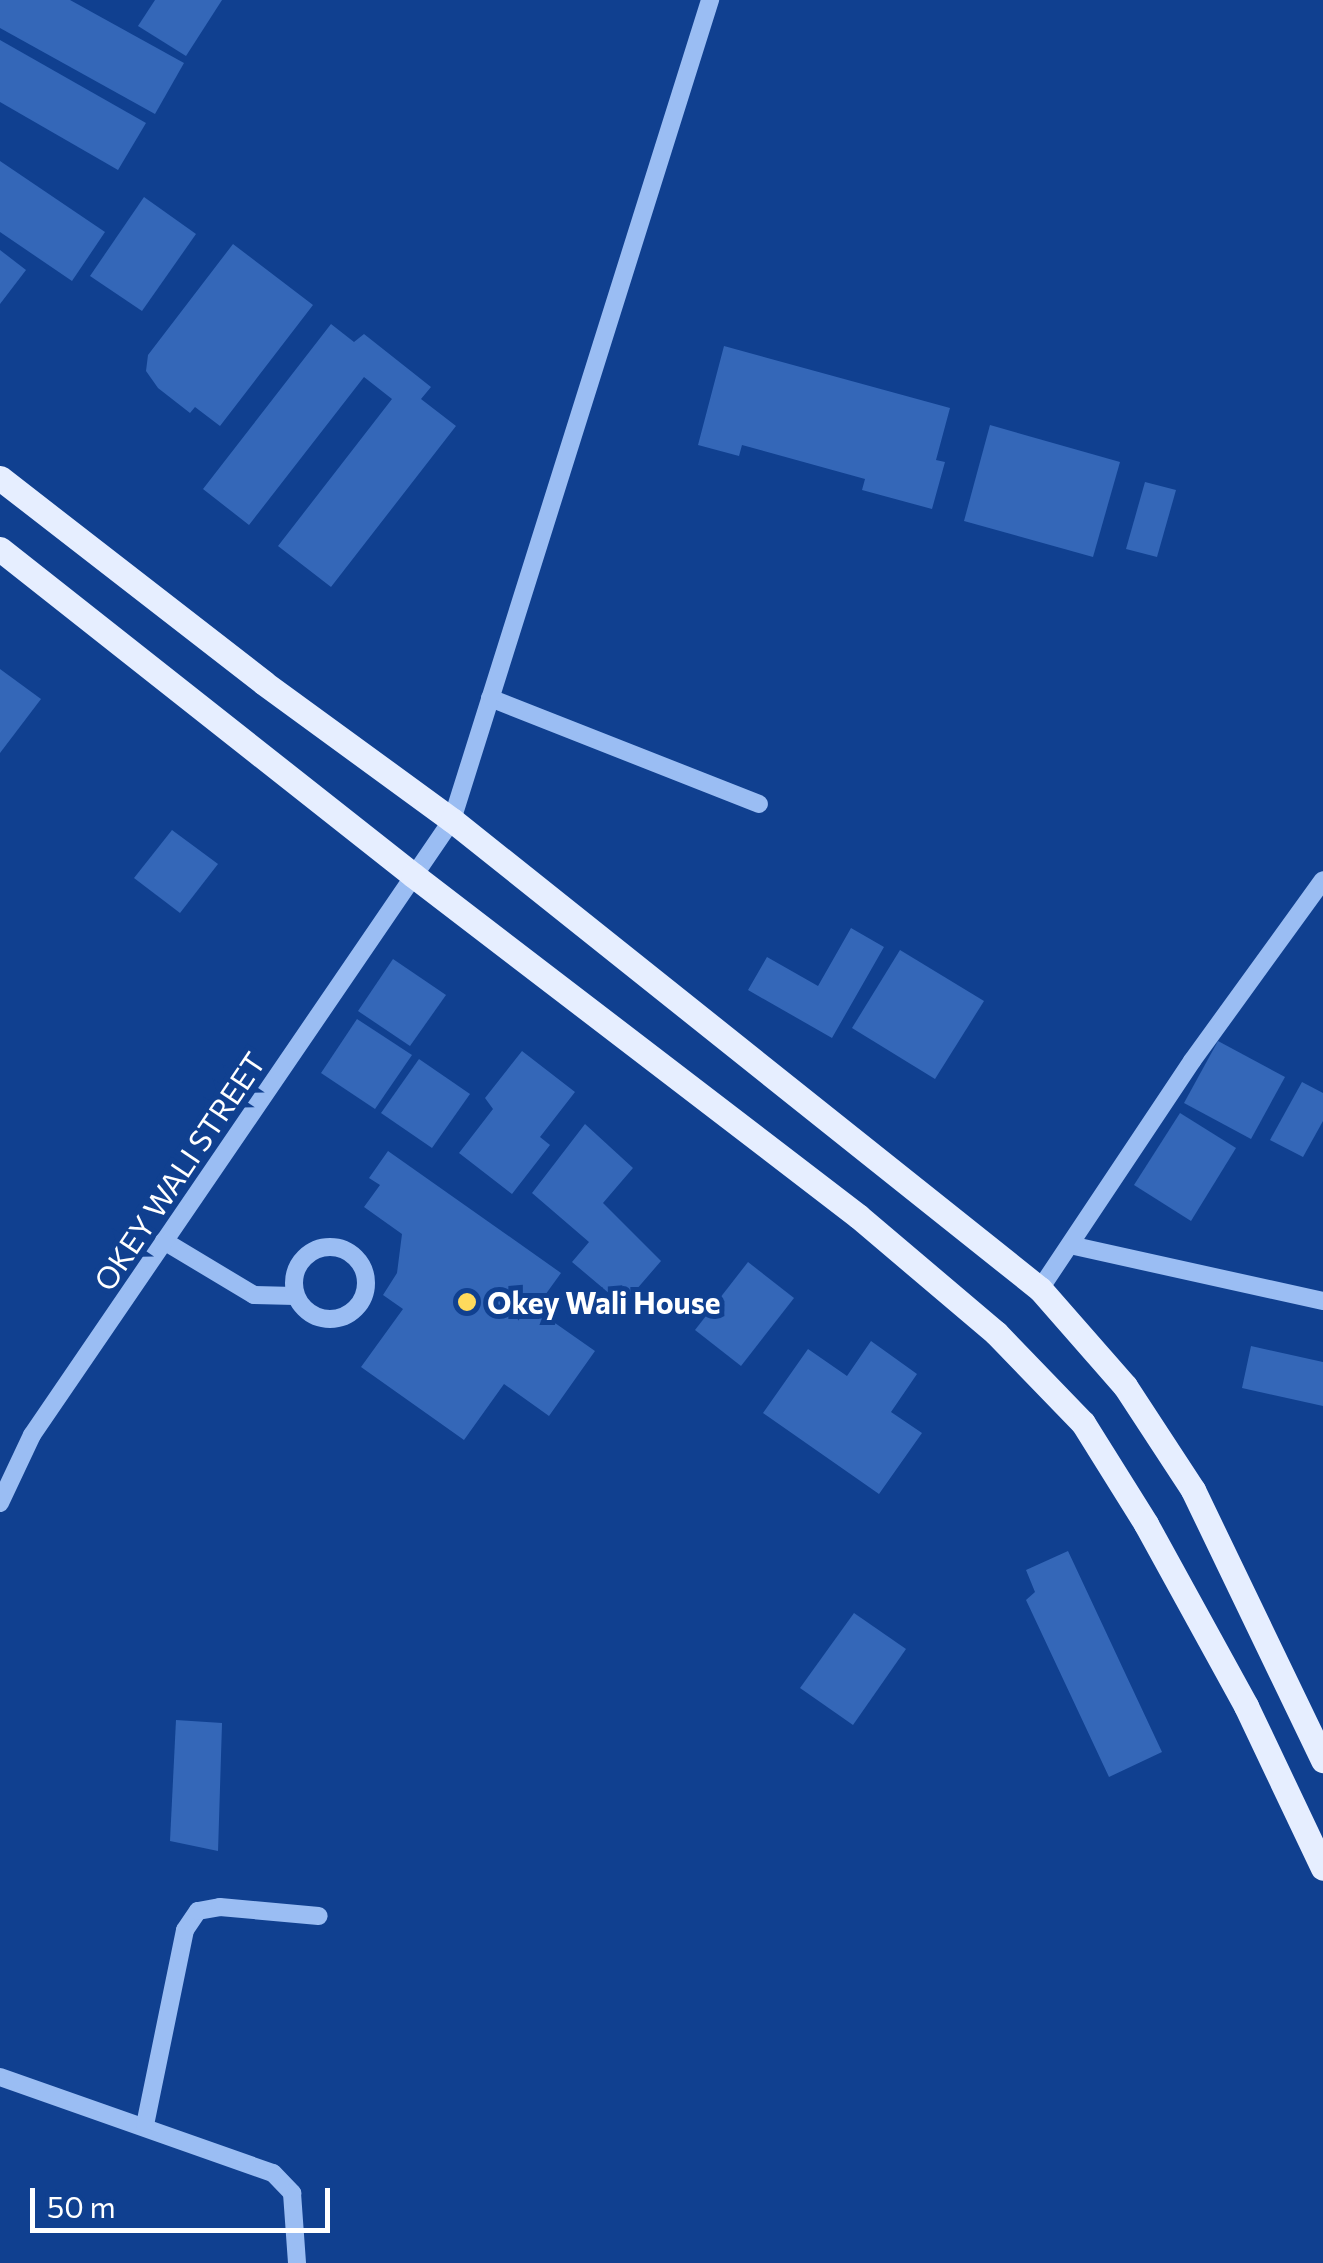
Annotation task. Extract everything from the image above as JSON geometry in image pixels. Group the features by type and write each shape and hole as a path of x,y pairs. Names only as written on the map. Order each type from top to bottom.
{"main road":[{"path":"0,478 264,683 452,820 1040,1289 1125,1386 1193,1490 1323,1760"},
{"path":"0,549 413,876 858,1216 996,1333 1082,1423 1146,1524 1246,1706 1323,1868"}],"street":[{"name":"OKEY WALI STREET","path":"2,1492 32,1436 452,820 710,0"},
{"path":"490,698 759,804"},
{"path":"1040,1289 1192,1061 1323,880"},
{"path":"164,1242 254,1296 295,1296"},
{"path":"1070,1244 1323,1301"},
{"path":"328,1246 350,1252 364,1270 366,1293 353,1312 332,1320 309,1314 295,1296 294,1273 306,1254 328,1246"},
{"path":"145,2125 185,1930 198,1911 220,1907 319,1916"},
{"path":"0,2077 273,2173 292,2193 297,2263"}],"building":[{"path":"0,0 70,0 184,63 155,114 0,28"},
{"path":"155,0 222,0 186,56 138,26"},
{"path":"0,40 146,123 118,170 0,102"},
{"path":"0,161 105,232 72,281 0,232"},
{"path":"144,197 196,234 142,311 90,276"},
{"path":"233,244 313,305 220,426 195,407 190,413 158,388 146,371 148,355"},
{"path":"0,250 26,270 0,304"},
{"path":"331,324 354,342 364,334 431,387 421,399 456,426 331,587 278,546 392,399 364,377 249,525 203,489"},
{"path":"724,346 950,408 936,460 945,462 932,509 862,490 865,479 742,445 739,456 698,445"},
{"path":"990,425 1120,462 1093,557 964,521"},
{"path":"1145,482 1176,490 1157,557 1126,549"},
{"path":"0,669 41,699 0,753"},
{"path":"172,830 218,864 180,913 134,878"},
{"path":"851,928 884,947 832,1038 748,990 767,957 818,986"},
{"path":"900,950 984,1001 935,1079 852,1028"},
{"path":"393,959 446,995 410,1046 358,1011"},
{"path":"357,1019 412,1055 375,1109 321,1073"},
{"path":"1218,1041 1285,1077 1251,1139 1184,1103"},
{"path":"522,1051 575,1092 540,1137 550,1145 512,1194 459,1153 493,1109 485,1098"},
{"path":"419,1059 470,1094 432,1148 381,1113"},
{"path":"1302,1082 1323,1093 1323,1121 1303,1157 1270,1140"},
{"path":"1180,1113 1236,1148 1191,1221 1134,1185"},
{"path":"585,1124 633,1168 603,1203 661,1261 623,1305 572,1262 589,1242 532,1193"},
{"name":"Okey Wali House","path":"388,1151 561,1273 535,1309 595,1351 549,1416 504,1384 464,1440 361,1367 403,1309 383,1295 397,1273 402,1234 364,1207 380,1185 369,1178"},
{"path":"748,1262 794,1298 741,1366 695,1330"},
{"path":"871,1341 917,1374 891,1412 922,1433 879,1494 763,1413 808,1349 847,1376"},
{"path":"1251,1346 1323,1362 1323,1406 1242,1388"},
{"path":"1068,1551 1162,1752 1109,1777 1026,1600 1035,1592 1026,1570"},
{"path":"854,1613 906,1649 853,1725 800,1688"},
{"path":"176,1720 222,1723 218,1851 170,1841"}],"place":[{"name":"Okey Wali House","path":"467,1302"}]}
